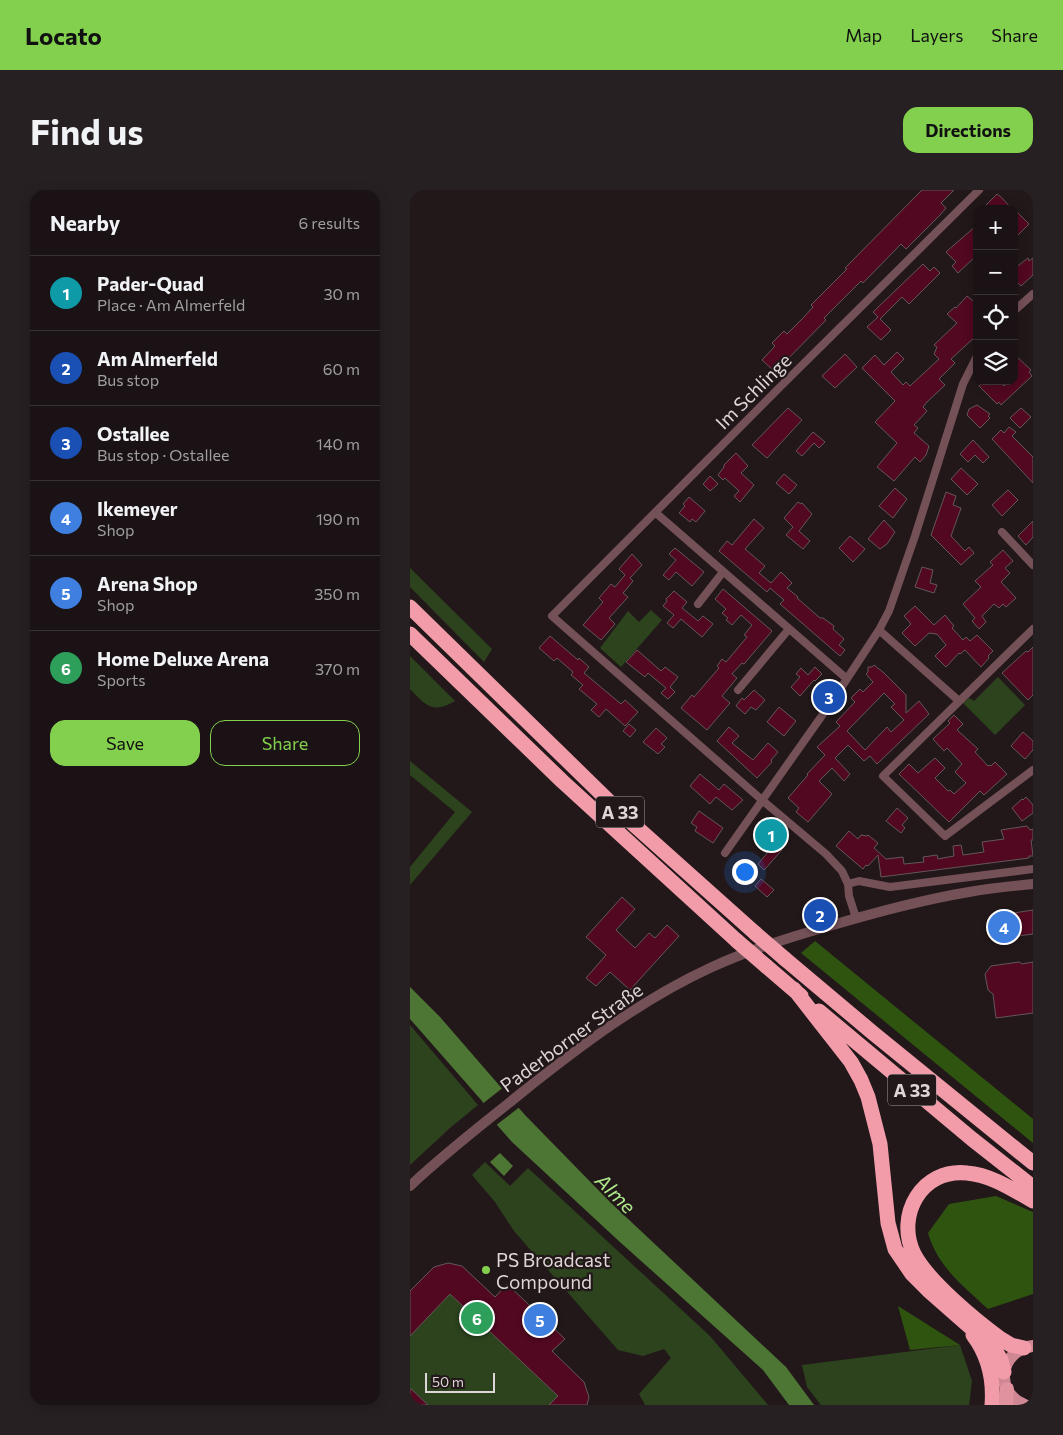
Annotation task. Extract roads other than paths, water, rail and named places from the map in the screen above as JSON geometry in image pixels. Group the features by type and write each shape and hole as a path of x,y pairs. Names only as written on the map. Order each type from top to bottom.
{"highway":[{"name":"A 33","path":"410,607 623,815 755,933 873,1033 1033,1163"},
{"name":"A 33","path":"410,634 646,859 737,941 890,1072 1033,1188"},
{"path":"794,989 851,1062 868,1097 880,1144 888,1222 895,1249 908,1268 928,1290 994,1348 1001,1360 1004,1372"},
{"path":"1029,1347 1011,1345 1000,1339 931,1278 911,1248 907,1223 912,1204 921,1191 937,1178 952,1173 968,1173 998,1181 1033,1200"},
{"path":"965,1323 985,1354 990,1372 992,1405"},
{"path":"1006,1405 1007,1389"}],"main road":[{"path":"1025,1405 1014,1399 1007,1389 1004,1381 1004,1372 1011,1356 1029,1347"}],"street":[{"name":"Im Schlinge","path":"762,800 552,616 979,190"},
{"path":"1018,307 1033,294"},
{"path":"725,853 847,679 889,611 964,384 973,365"},
{"path":"656,513 847,679"},
{"path":"1002,532 1033,565"},
{"path":"698,604 723,572"},
{"path":"738,690 789,629"},
{"path":"1033,629 883,776 945,836 1033,770"},
{"path":"879,630 959,701"},
{"path":"762,800 826,854 842,871 848,884 856,918"},
{"path":"848,884 859,881 890,887 1033,869"},
{"name":"Paderborner Straße","path":"410,1186 466,1137 619,1019 656,996 711,967 754,949 900,906 970,892 1033,884"}],"place":[{"name":"Ostallee","path":"829,697"},
{"name":"Pader-Quad","path":"771,835"},
{"name":"Am Almerfeld","path":"820,915"},
{"name":"Ikemeyer","path":"1004,927"},
{"name":"PS Broadcast Compound","path":"486,1270"},
{"name":"Home Deluxe Arena","path":"477,1318"},
{"name":"Arena Shop","path":"540,1320"}],"water label":[{"name":"Alme","path":"616,1193"}]}
